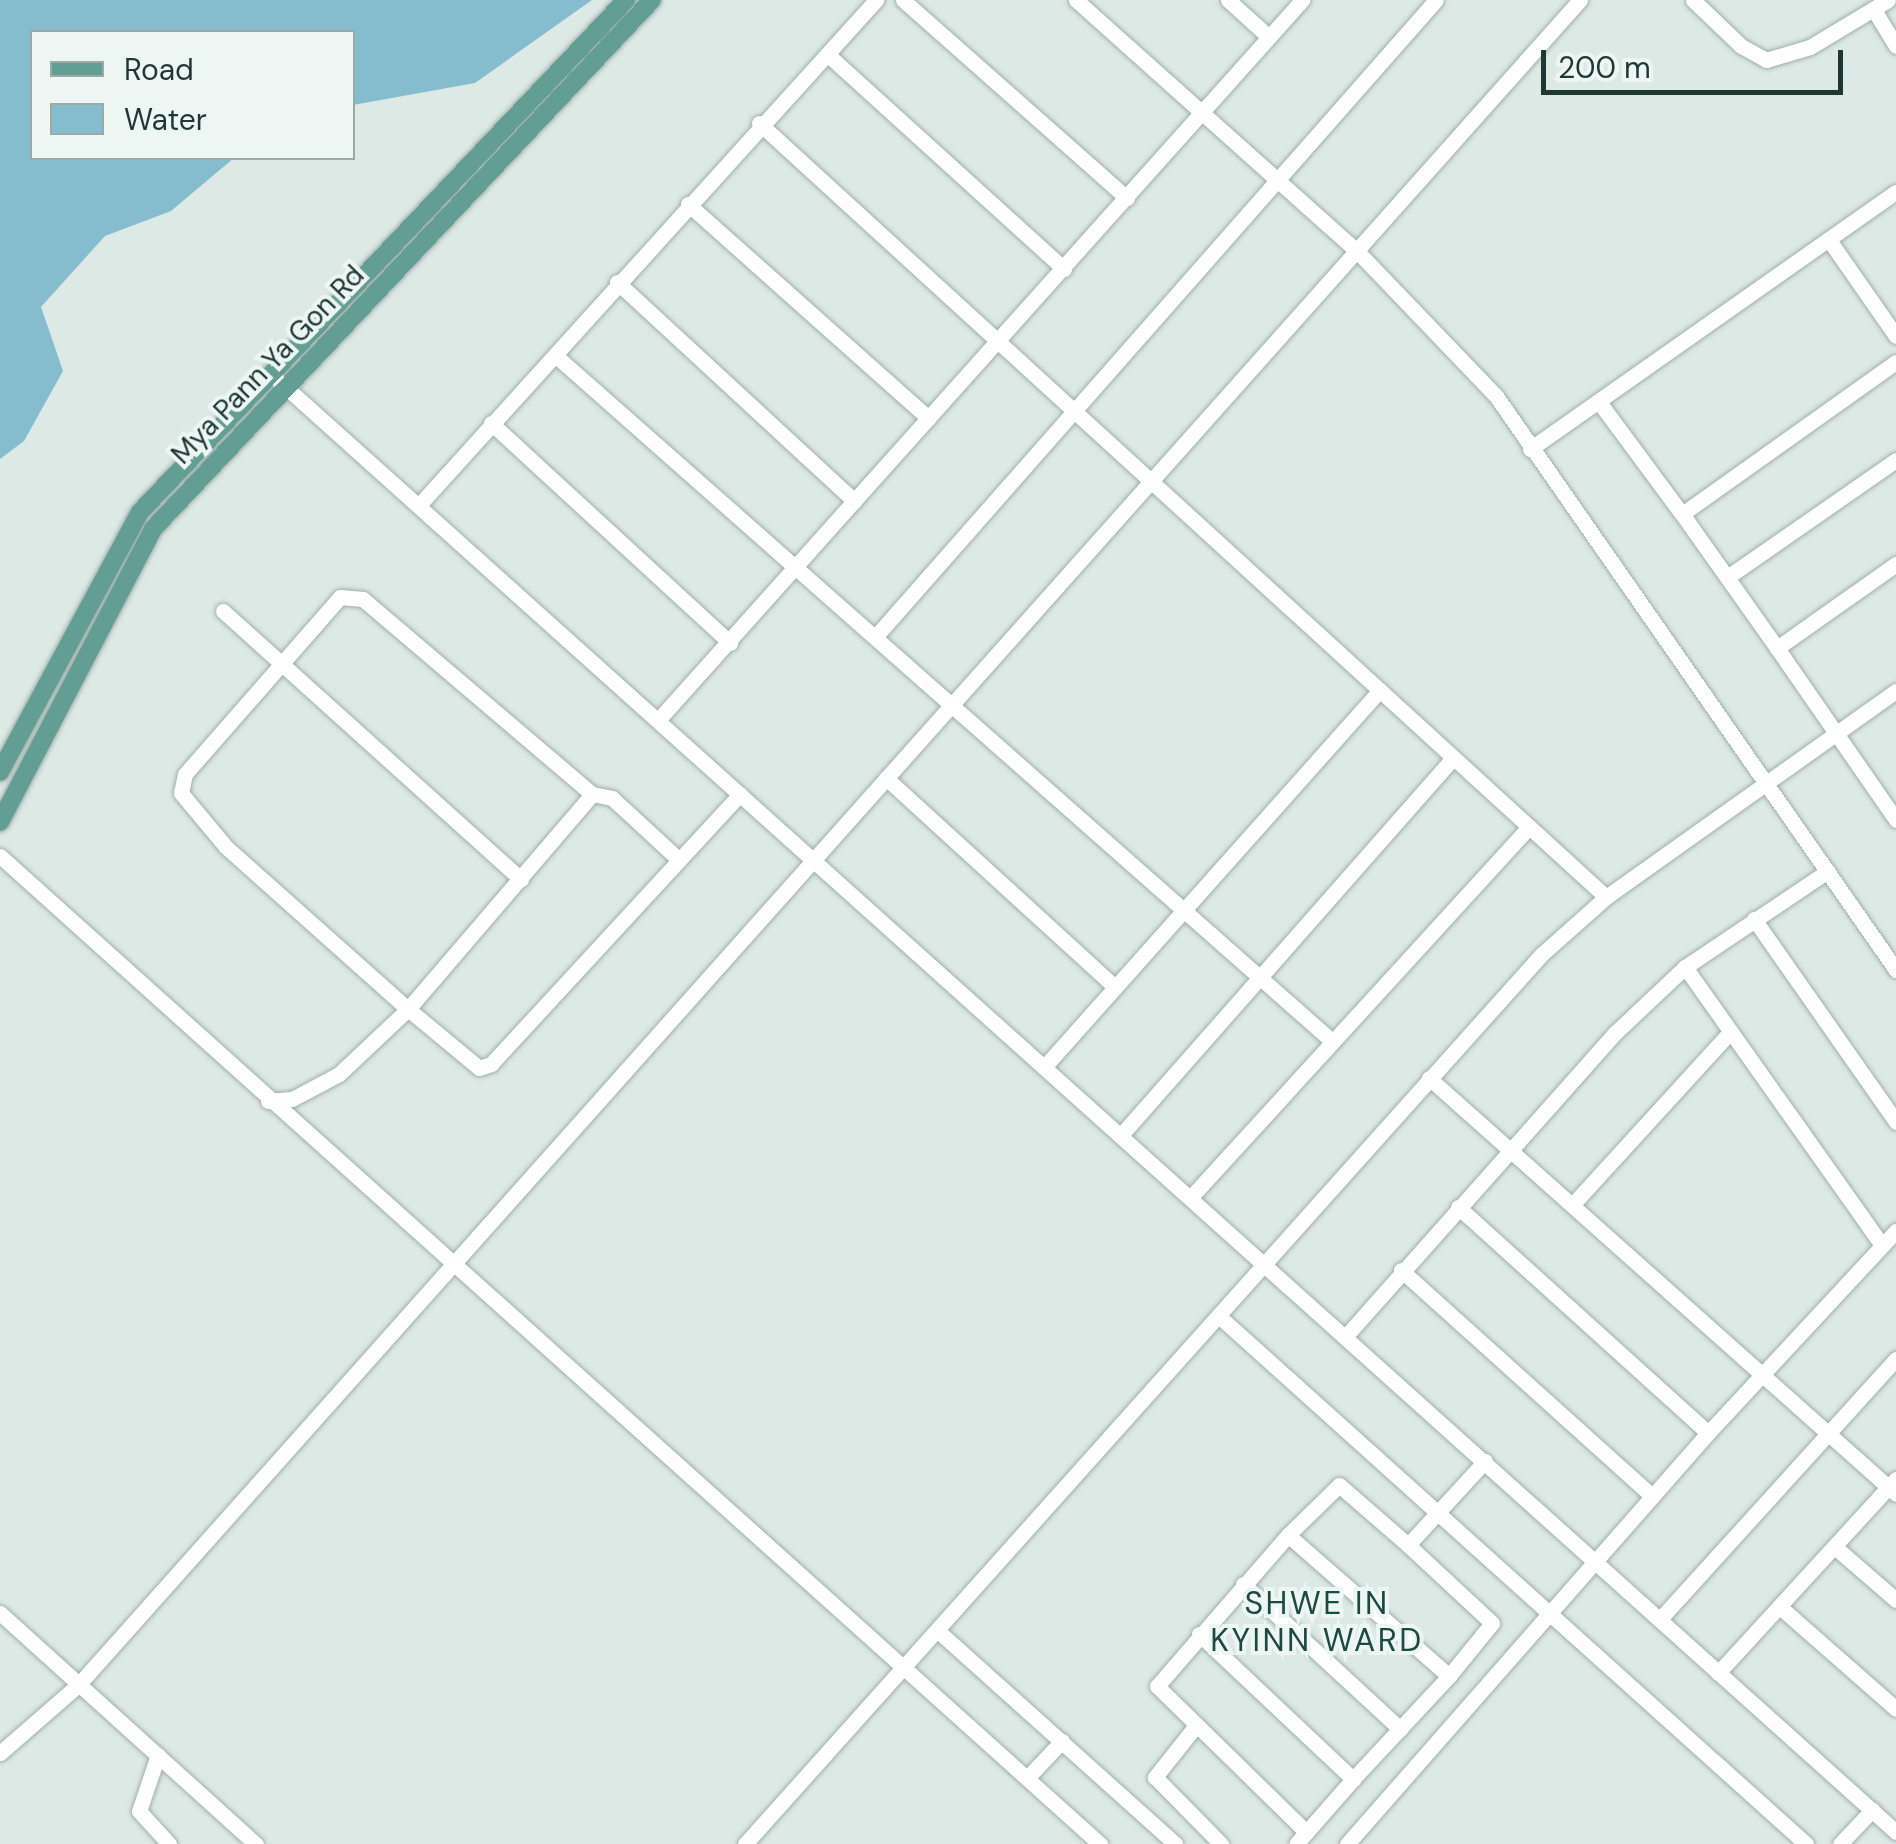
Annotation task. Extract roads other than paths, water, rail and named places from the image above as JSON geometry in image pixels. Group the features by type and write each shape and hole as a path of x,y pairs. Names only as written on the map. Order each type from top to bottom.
{"main road":[{"name":"Mya Pann Ya Gon Rd","path":"0,772 130,526 270,373 626,0"},
{"name":"Mya Pann Ya Gon Rd","path":"0,822 142,544 652,0"}],"street":[{"path":"420,504 556,356 759,123 876,0"},
{"path":"903,0 1127,198"},
{"path":"1076,0 1201,116 1356,250 1442,333 1496,396 1896,970"},
{"path":"1228,0 1270,37"},
{"path":"659,720 1302,0"},
{"path":"876,636 1436,0"},
{"path":"0,1753 79,1684 1580,0"},
{"path":"1693,0 1742,46 1766,60 1810,47 1888,0"},
{"path":"1874,10 1896,46"},
{"path":"827,54 1064,268"},
{"path":"759,123 1000,339 1606,897"},
{"path":"1530,449 1896,192"},
{"path":"688,204 928,418"},
{"path":"1829,240 1896,336"},
{"path":"617,282 854,501"},
{"path":"556,356 1333,1042"},
{"path":"1682,514 1896,362"},
{"path":"270,373 1046,1065 1896,1832"},
{"path":"1599,402 1729,576 1896,820"},
{"path":"491,424 730,643"},
{"path":"1729,576 1896,460"},
{"path":"1777,648 1896,564"},
{"path":"678,859 612,798 592,794 354,594 340,597 278,662 185,774 181,793 226,848 473,1064 491,1064 740,794"},
{"path":"223,611 521,880"},
{"path":"1046,1065 1380,690"},
{"path":"745,1844 1267,1266 1542,954 1606,897 1896,691"},
{"path":"1121,1135 1453,758"},
{"path":"886,778 1116,987"},
{"path":"268,1100 292,1098 339,1074 408,1009 592,794"},
{"path":"1190,1198 1529,827"},
{"path":"0,856 1100,1844"},
{"path":"1345,1337 1511,1146 1686,967 1828,871"},
{"path":"1754,919 1896,1122"},
{"path":"1686,967 1881,1244"},
{"path":"1574,1203 1730,1032"},
{"path":"1429,1078 1511,1146 1760,1377 1893,1487 1718,1672"},
{"path":"1458,1207 1708,1432"},
{"path":"1348,1844 1708,1432 1896,1231"},
{"path":"1401,1270 1652,1496"},
{"path":"1220,1318 1806,1844"},
{"path":"1660,1619 1896,1359"},
{"path":"1408,1545 1484,1461"},
{"path":"1340,1485 1492,1623 1301,1838 1156,1686 1288,1534 1340,1485"},
{"path":"1288,1534 1448,1676"},
{"path":"1836,1548 1896,1600"},
{"path":"1243,1584 1400,1729"},
{"path":"1780,1607 1896,1709"},
{"path":"0,1612 256,1844"},
{"path":"938,1632 1175,1844"},
{"path":"1199,1634 1353,1779"},
{"path":"1194,1728 1154,1774 1221,1844"},
{"path":"1027,1778 1062,1741"},
{"path":"158,1755 139,1811 170,1844"},
{"path":"1840,1844 1872,1810"}],"water":[{"path":"0,0 592,0 475,83 355,105 355,30 30,30 30,160 232,160 171,211 105,236 41,307 63,371 24,441 0,459"}],"district":[{"name":"SHWE IN KYINN WARD","path":"1317,1622"}]}
